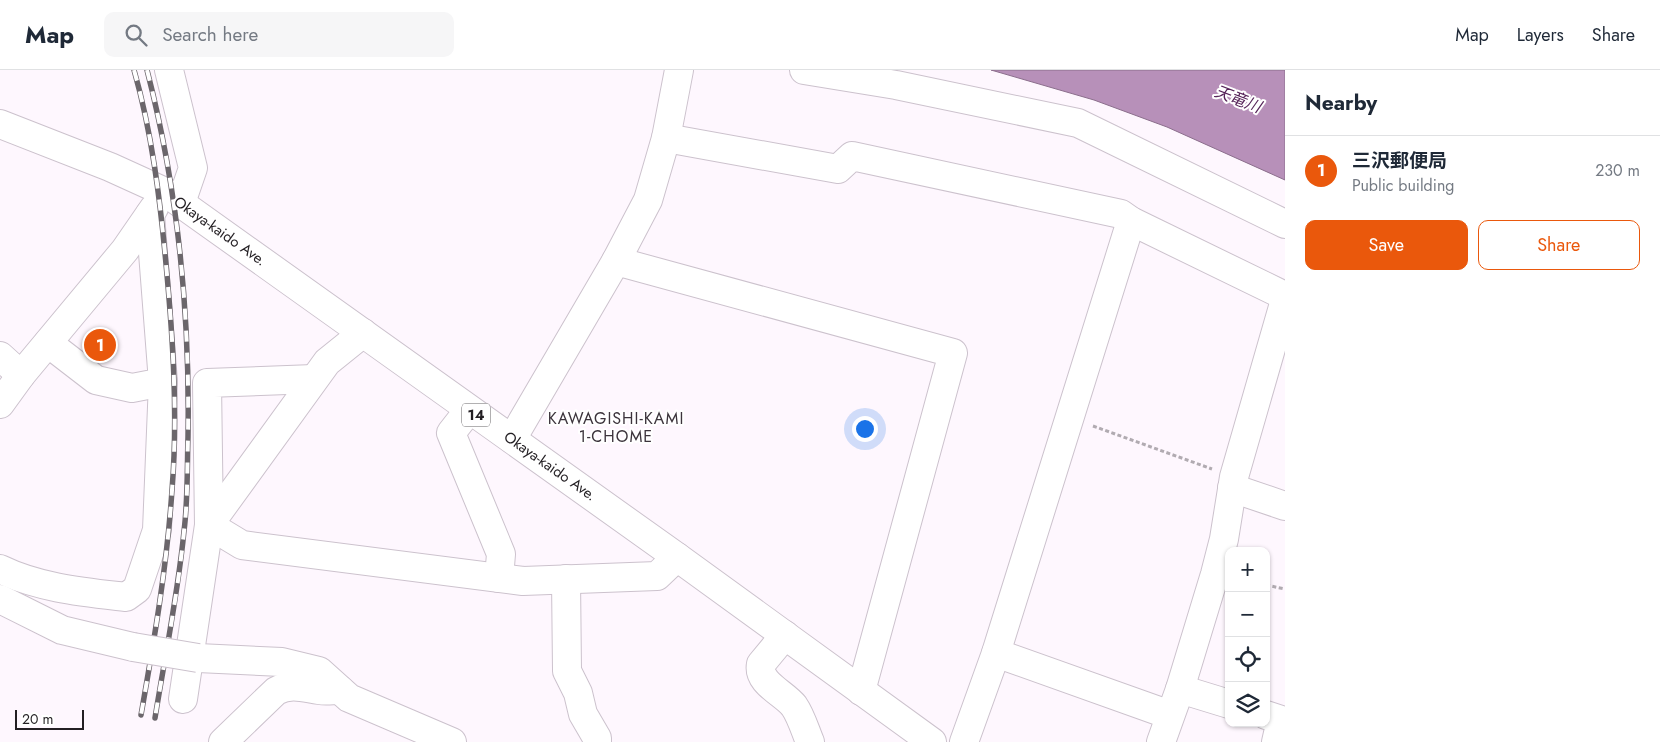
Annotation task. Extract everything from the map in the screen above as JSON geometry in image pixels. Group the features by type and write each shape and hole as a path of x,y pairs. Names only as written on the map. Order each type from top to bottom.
{"street":[{"path":"0,404 193,168 169,70"},
{"path":"512,439 616,261 648,200 666,138 679,70"},
{"path":"804,70 896,86 1078,123 1285,224"},
{"name":"Okaya-kaido Ave.","path":"0,124 110,167 363,333 676,556 932,742"},
{"path":"666,138 838,169 852,156 1120,214 1285,296"},
{"path":"0,569 20,579 68,590 126,597 137,589 157,530 163,382 165,203"},
{"path":"964,742 996,653 1131,221"},
{"path":"616,261 953,353 861,691"},
{"path":"1160,742 1180,689 1224,539 1233,482 1285,300"},
{"path":"209,525 327,362 363,333"},
{"path":"48,343 96,380 132,388 163,382"},
{"path":"0,356 22,375"},
{"path":"184,700 209,525 207,383 314,379"},
{"path":"469,410 451,433 501,554 499,578"},
{"path":"1233,482 1285,506"},
{"path":"209,525 242,545 522,581 657,576 676,556"},
{"path":"566,579 567,671 578,692 583,714 597,738 597,742"},
{"path":"0,599 62,630 133,647 198,658 282,662 319,671 349,698 452,742"},
{"path":"785,635 761,664 760,670 763,678 793,704 810,742"},
{"path":"996,653 1170,715"},
{"path":"223,742 276,691 285,686 321,691 340,690"},
{"path":"1180,689 1225,703"}],"path":[{"path":"1069,418 1233,482"},
{"path":"1270,586 1285,589"}],"water":[{"name":"天竜川","path":"991,70 1285,70 1285,180 1167,127 1094,100"}],"railway":[{"path":"134,70 146,118 161,215 171,320 175,405 174,462 167,547 141,715"},
{"path":"147,70 167,161 180,252 187,345 188,391 185,519 175,602 155,718"}],"place":[{"name":"三沢郵便局","path":"100,345"}],"district":[{"name":"KAWAGISHI-KAMI 1-CHOME","path":"616,427"}]}
